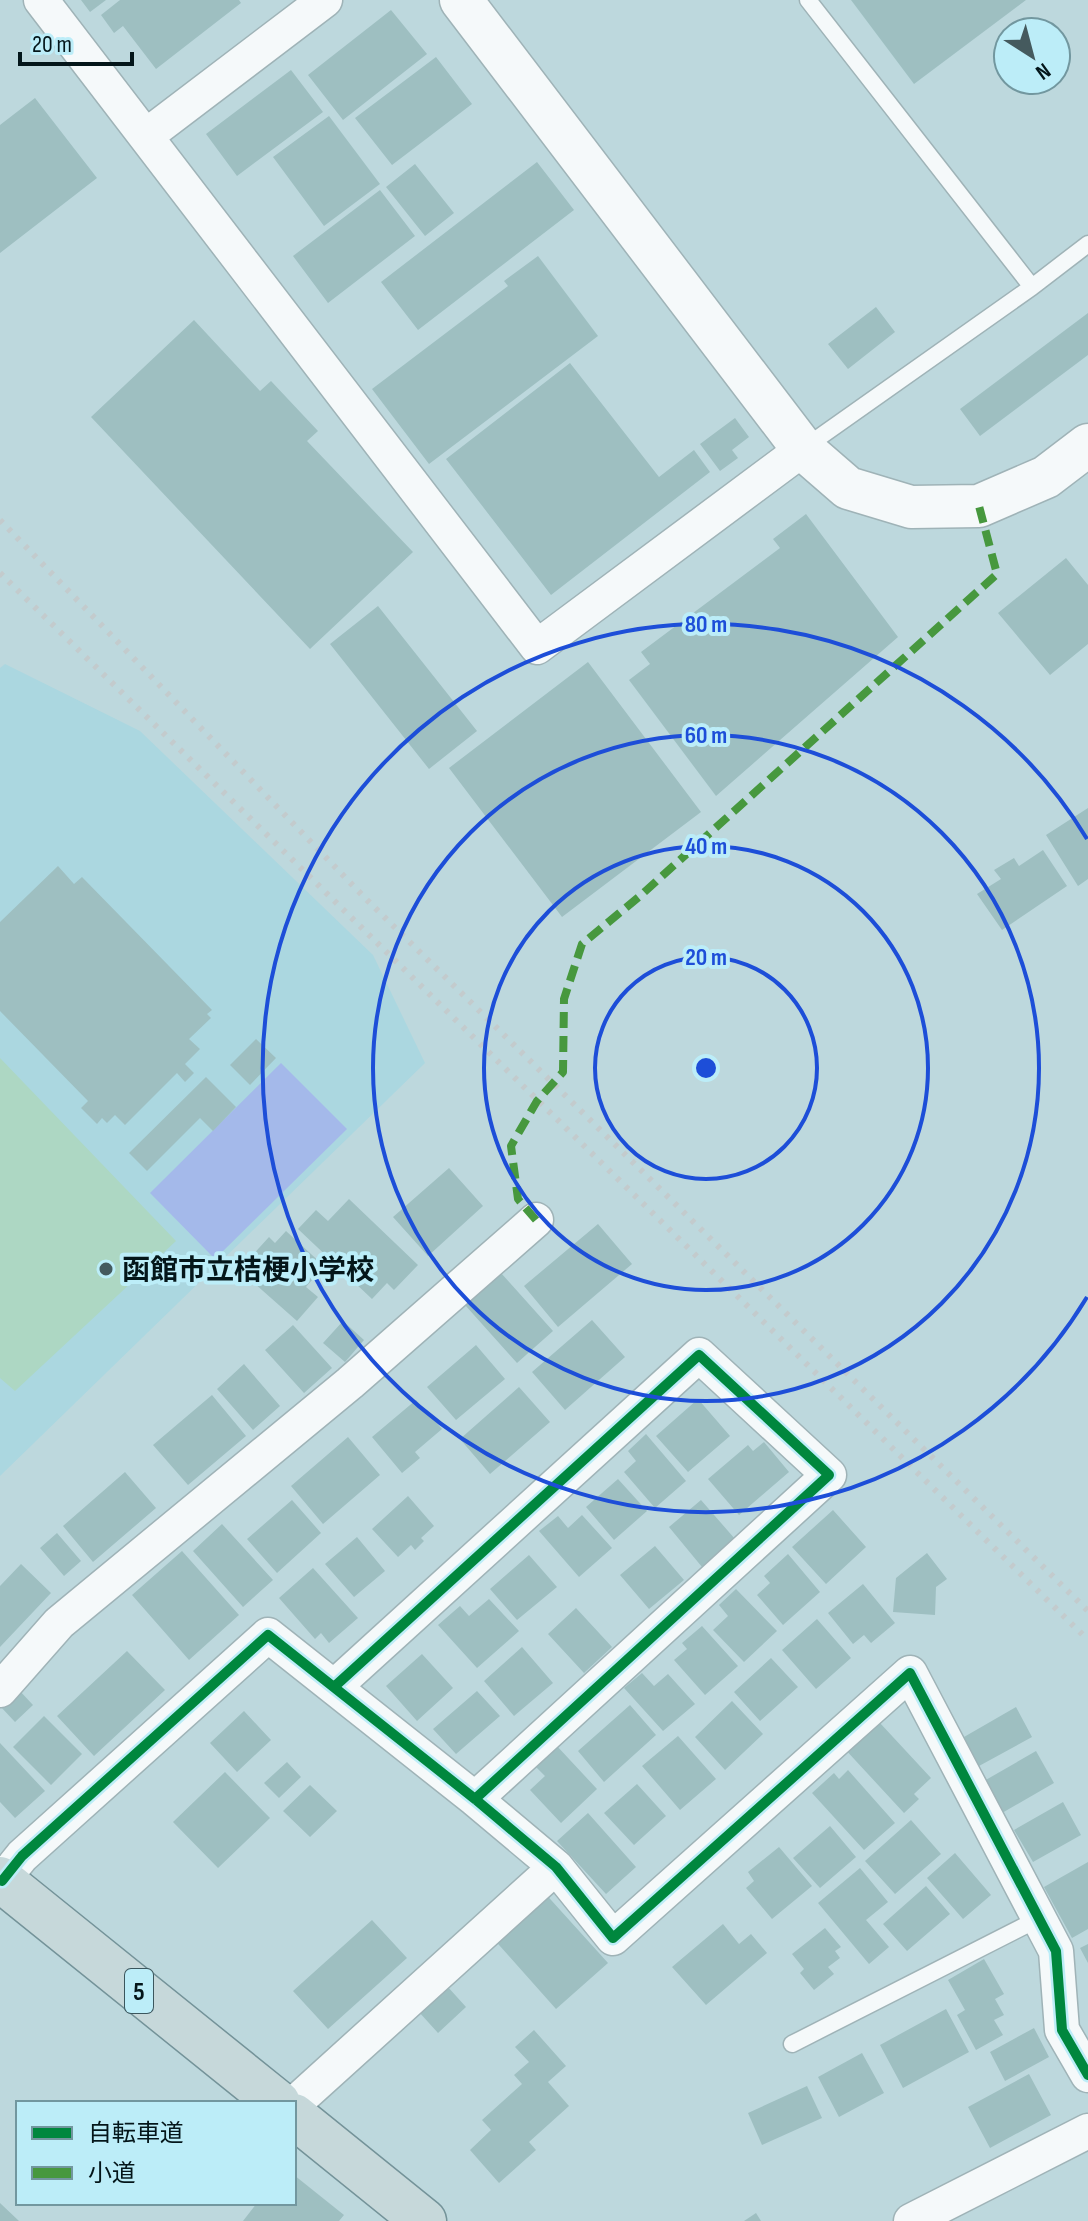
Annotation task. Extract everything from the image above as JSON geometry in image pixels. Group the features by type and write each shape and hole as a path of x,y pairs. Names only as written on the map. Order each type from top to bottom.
{"highway":[{"name":"5","path":"1,1880 276,2101"},
{"path":"296,2118 424,2221"}],"street":[{"path":"41,0 537,647 803,449"},
{"path":"146,136 325,0"},
{"path":"461,0 803,449 848,488 911,507 979,506 1046,477 1088,445"},
{"path":"0,1690 59,1623 350,1383 536,1220"},
{"path":"334,1687 699,1355 829,1475 475,1799"},
{"path":"1,1880 22,1856 268,1635 556,1867 613,1938 910,1673 1056,1951 1062,2030 1088,2075"},
{"path":"296,2102 556,1867"},
{"path":"911,2221 1088,2131"}],"lane":[{"path":"808,0 1032,287"},
{"path":"803,449 1088,244"},
{"path":"792,2044 1038,1919"}],"shaded area":[{"name":"函館市立桔梗小学校","path":"5,664 140,731 373,955 425,1063 0,1476 0,668"}],"green space":[{"path":"0,1058 176,1241 15,1391 0,1378"}],"water":[{"path":"281,1063 347,1129 215,1259 150,1193"}],"building":[{"path":"81,0 106,0 90,12"},
{"path":"120,0 239,0 241,3 156,69 123,26 114,33 101,15"},
{"path":"851,0 1026,0 1005,16 992,16 992,26 914,84"},
{"path":"391,10 427,54 343,120 308,75"},
{"path":"436,57 472,104 392,165 355,118"},
{"path":"291,70 323,112 237,176 206,134"},
{"path":"35,98 97,178 0,253 0,125"},
{"path":"329,116 380,184 324,226 273,157"},
{"path":"537,162 574,210 418,330 381,282"},
{"path":"415,164 454,213 425,236 386,187"},
{"path":"380,190 415,236 328,303 293,256"},
{"path":"538,256 598,336 429,464 372,389 508,286 504,281"},
{"path":"876,307 895,332 848,369 828,344"},
{"path":"1088,313 1088,355 980,436 960,409"},
{"path":"194,320 260,391 271,381 318,431 307,441 413,552 310,649 91,417"},
{"path":"570,363 659,477 694,450 710,472 551,595 446,459"},
{"path":"735,418 749,437 732,450 738,458 720,471 700,444"},
{"path":"806,514 898,637 716,796 629,680 650,664 641,652 780,548 773,539"},
{"path":"1066,558 1088,585 1088,644 1050,675 998,613"},
{"path":"378,606 477,731 429,769 330,644"},
{"path":"588,662 701,812 562,917 449,768"},
{"path":"1088,808 1088,879 1078,886 1046,835"},
{"path":"1043,850 1067,886 1002,930 977,894 1001,879 994,870 1014,858 1019,866"},
{"path":"58,866 74,884 82,877 212,1010 207,1014 211,1018 189,1039 200,1049 185,1064 194,1073 185,1082 177,1073 125,1125 115,1115 107,1123 102,1118 97,1124 81,1108 88,1101 0,1011 0,922"},
{"path":"256,1039 276,1058 250,1085 230,1065"},
{"path":"206,1077 236,1107 213,1131 200,1118 147,1171 129,1153"},
{"path":"449,1168 483,1206 428,1256 393,1217"},
{"path":"349,1199 418,1265 394,1290 387,1283 372,1299 298,1229 316,1210 328,1221"},
{"path":"598,1224 632,1264 558,1327 524,1286"},
{"path":"286,1231 324,1266 306,1287 318,1297 297,1321 245,1275 254,1264 248,1260 269,1237 275,1243"},
{"path":"501,1273 553,1331 517,1363 465,1305"},
{"path":"592,1320 625,1357 565,1410 532,1372"},
{"path":"343,1321 364,1340 345,1362 323,1343"},
{"path":"293,1325 332,1368 304,1393 265,1350"},
{"path":"476,1345 505,1379 456,1420 427,1387"},
{"path":"244,1364 280,1406 253,1430 217,1389"},
{"path":"519,1387 550,1422 490,1474 460,1439"},
{"path":"212,1395 246,1436 188,1485 153,1445"},
{"path":"698,1399 730,1436 688,1472 656,1436"},
{"path":"416,1400 442,1429 415,1452 420,1458 402,1473 372,1437"},
{"path":"646,1434 686,1481 655,1508 624,1472 636,1461 628,1451"},
{"path":"348,1437 380,1475 323,1524 291,1486"},
{"path":"764,1442 789,1472 739,1515 708,1479 748,1445 753,1451"},
{"path":"125,1472 156,1508 93,1562 63,1526"},
{"path":"618,1479 647,1511 614,1540 586,1507"},
{"path":"408,1496 434,1526 421,1538 424,1541 415,1550 411,1545 398,1557 372,1529"},
{"path":"292,1500 321,1533 277,1573 247,1539"},
{"path":"701,1500 735,1539 702,1567 669,1527"},
{"path":"833,1510 866,1547 826,1584 792,1547"},
{"path":"582,1515 612,1548 579,1577 539,1531 558,1516 568,1528"},
{"path":"222,1524 273,1580 243,1607 193,1551"},
{"path":"57,1533 81,1561 64,1576 40,1548"},
{"path":"357,1537 385,1571 354,1597 325,1564"},
{"path":"655,1546 684,1580 649,1609 620,1575"},
{"path":"182,1551 239,1615 189,1660 132,1595"},
{"path":"927,1553 947,1579 936,1587 935,1615 893,1612 896,1578"},
{"path":"788,1554 820,1592 783,1625 757,1595 770,1583 764,1576"},
{"path":"529,1555 557,1587 517,1620 490,1589"},
{"path":"21,1564 51,1593 0,1647 0,1586"},
{"path":"313,1568 358,1618 329,1643 321,1633 315,1639 279,1598"},
{"path":"863,1584 895,1623 871,1643 864,1635 853,1644 828,1613"},
{"path":"736,1589 777,1631 744,1662 713,1630 728,1616 719,1605"},
{"path":"489,1599 519,1631 477,1668 438,1625 460,1606 469,1616"},
{"path":"576,1608 612,1647 584,1673 548,1634"},
{"path":"817,1619 851,1658 816,1689 782,1650"},
{"path":"702,1626 738,1666 705,1695 674,1660 687,1649 682,1643"},
{"path":"522,1647 553,1683 514,1716 484,1681"},
{"path":"127,1651 165,1690 94,1756 57,1716"},
{"path":"422,1654 453,1688 417,1721 386,1686"},
{"path":"771,1658 798,1687 760,1721 734,1692"},
{"path":"642,1673 654,1686 668,1674 695,1704 663,1731 624,1688"},
{"path":"18,1689 33,1705 15,1722 0,1706"},
{"path":"477,1691 500,1716 456,1754 433,1729"},
{"path":"732,1701 763,1734 725,1770 695,1737"},
{"path":"630,1705 656,1735 604,1782 578,1751"},
{"path":"1016,1707 1032,1737 979,1766 964,1737"},
{"path":"244,1711 271,1740 237,1772 210,1743"},
{"path":"44,1716 82,1754 51,1785 13,1747"},
{"path":"880,1723 931,1778 914,1794 919,1799 904,1813 843,1747"},
{"path":"678,1736 716,1779 680,1810 642,1766"},
{"path":"0,1743 45,1791 15,1818 0,1802"},
{"path":"556,1745 597,1789 561,1823 530,1790 545,1776 534,1765"},
{"path":"1036,1751 1054,1783 1002,1813 984,1781"},
{"path":"287,1762 301,1777 279,1798 264,1783"},
{"path":"848,1770 895,1823 864,1850 812,1793 834,1773 839,1779"},
{"path":"225,1772 270,1818 218,1868 173,1822"},
{"path":"637,1784 666,1816 634,1845 604,1813"},
{"path":"310,1785 337,1811 310,1837 283,1811"},
{"path":"1063,1802 1081,1835 1033,1862 1014,1830"},
{"path":"588,1813 636,1867 606,1894 557,1841"},
{"path":"911,1820 941,1854 895,1894 865,1861"},
{"path":"830,1826 856,1857 820,1888 793,1858"},
{"path":"779,1847 812,1886 772,1919 746,1888 754,1881 748,1872"},
{"path":"955,1853 991,1895 963,1919 927,1878"},
{"path":"1088,1862 1088,1929 1072,1938 1044,1887"},
{"path":"860,1868 888,1902 866,1920 889,1947 869,1964 818,1903"},
{"path":"926,1886 950,1914 907,1951 883,1924"},
{"path":"542,1890 608,1963 556,2009 491,1936"},
{"path":"372,1920 407,1958 328,2029 293,1991"},
{"path":"723,1924 739,1944 751,1934 767,1953 706,2005 672,1967"},
{"path":"825,1928 841,1947 835,1951 840,1958 828,1967 834,1974 814,1990 800,1973 804,1969 792,1954"},
{"path":"1088,1944 1088,1963 1080,1948"},
{"path":"984,1959 1004,1994 995,1999 1004,2015 994,2020 1003,2035 976,2050 957,2015 965,2010 948,1980"},
{"path":"447,1986 466,2007 438,2033 419,2012"},
{"path":"946,2009 969,2052 903,2088 880,2045"},
{"path":"1034,2028 1049,2057 1005,2081 990,2052"},
{"path":"534,2030 566,2066 548,2082 569,2106 529,2142 536,2150 499,2183 470,2150 491,2130 482,2120 522,2084 514,2075 529,2062 515,2047"},
{"path":"862,2053 884,2093 839,2117 818,2077"},
{"path":"1029,2074 1051,2115 990,2148 968,2107"},
{"path":"807,2086 822,2118 762,2145 748,2113"},
{"path":"296,2177 344,2215 339,2221 243,2221 255,2205 296,2205"},
{"path":"0,2203 19,2221 0,2221"},
{"path":"756,2213 761,2221 744,2221"}],"railway":[{"path":"0,520 366,899 1088,1611"},
{"path":"0,573 1088,1640"}],"marked path":[{"path":"536,1220 518,1199 511,1146 537,1101 563,1072 564,999 582,944 640,896 997,574 979,506"}],"cycle path":[{"path":"334,1687 699,1355 829,1475 475,1799"},
{"path":"2,1881 22,1856 268,1635 556,1867 613,1938 910,1673 1056,1951 1062,2030 1088,2075"}],"place":[{"name":"函館市立桔梗小学校","path":"106,1269"}]}
